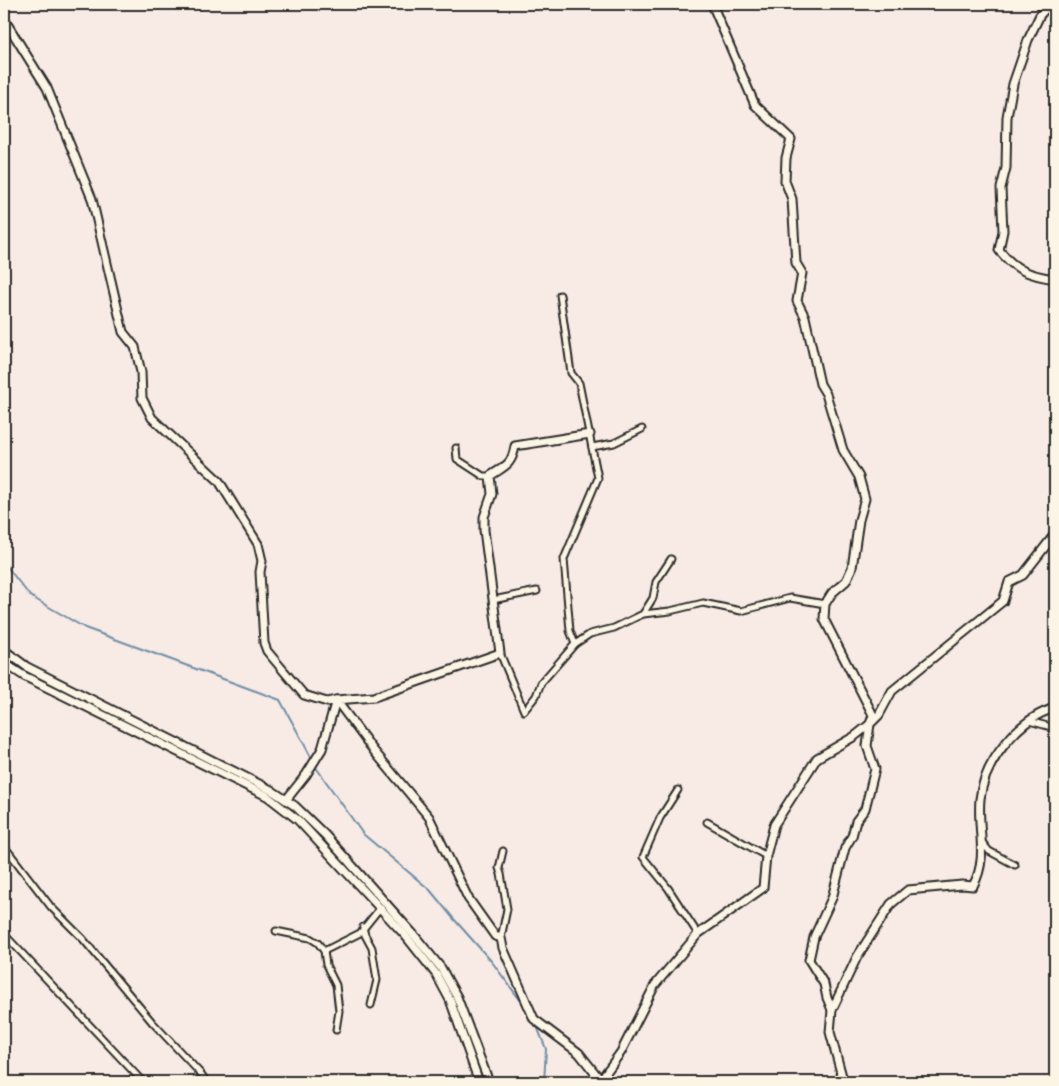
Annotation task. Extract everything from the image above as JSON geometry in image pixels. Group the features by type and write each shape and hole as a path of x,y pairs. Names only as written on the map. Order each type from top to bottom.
{"street":[{"path":"712,4 755,105 790,139 786,158 785,181 792,199 796,263 802,273 797,301 805,317 820,384 826,394 843,450 859,477 865,499 859,520 852,568 846,581 832,593 825,604 824,619 874,715 870,724 867,746 874,769 866,797 865,809 856,821 852,836 845,848 832,898 814,937 809,960 824,984 832,1010"},
{"path":"1050,4 1040,15 1028,40 1013,84 1007,117 1006,168 1001,188 1003,231 999,250 1008,262 1032,276 1055,279"},
{"path":"4,19 47,88 92,199 123,332 134,347 141,372 142,398 152,418 219,481 258,544 262,561 260,572 264,643 267,651 304,695 327,702 374,697 500,653"},
{"path":"560,295 571,373 579,383 598,478 564,559 570,632 575,644"},
{"path":"592,447 614,443 642,429"},
{"path":"456,448 457,460 483,476 490,476 510,463 515,446 590,434"},
{"path":"490,476 492,494 484,516 484,530 500,653 524,711 536,696 541,683 575,644 590,634 614,628 643,614 670,612 703,603 741,611 790,598 825,604"},
{"path":"503,851 499,868 507,909 501,938 503,948 534,1019 579,1053 600,1081 621,1052 655,984 698,934 763,888 766,856 774,825 817,758 855,736 870,724 879,715 892,691 1003,602 1009,582 1023,575 1055,534"},
{"path":"643,614 653,598 656,582 671,559"},
{"path":"494,600 537,591"},
{"path":"4,650 27,667 271,790 295,806 325,836 414,935 441,968 457,997 489,1082"},
{"path":"4,663 24,676 267,796 298,820 405,935 436,974 450,1000 479,1082"},
{"path":"286,800 306,775 322,748 336,700"},
{"path":"336,700 374,751 429,817 468,898 495,936 501,938"},
{"path":"842,1082 830,1032 832,1010 857,957 892,904 908,890 962,885 973,886 980,874 982,855 980,798 995,757 1014,734 1029,721 1055,708"},
{"path":"1029,721 1055,728"},
{"path":"678,790 660,818 643,857 668,888 698,934"},
{"path":"707,822 766,856"},
{"path":"980,837 989,851 1015,865"},
{"path":"4,851 8,851 51,907 83,939 153,1023 202,1074 206,1082"},
{"path":"324,951 360,933 380,908"},
{"path":"363,927 372,948 377,980 371,1005"},
{"path":"276,930 310,938 324,951 326,965 336,985 340,1011 336,1030"},
{"path":"4,934 142,1082"}],"waterway":[{"path":"4,563 30,596 85,628 280,700 313,761"},
{"path":"315,766 363,834 430,890 492,962 526,1008"},
{"path":"536,1024 546,1049 544,1082"}]}
